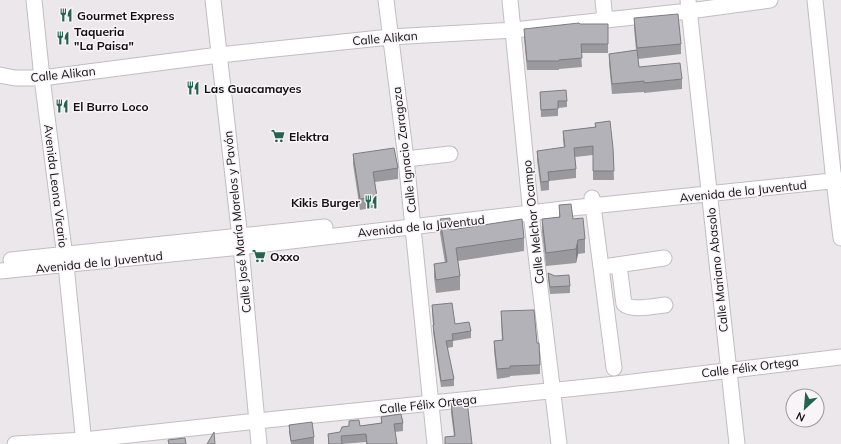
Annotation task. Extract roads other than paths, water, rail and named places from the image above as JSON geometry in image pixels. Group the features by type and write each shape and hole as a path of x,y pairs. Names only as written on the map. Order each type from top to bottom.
{"street":[{"name":"Avenida Leona Vicario","path":"34,0 42,78 66,260 84,442"},
{"name":"Calle José María Morelos y Pavón","path":"213,0 240,241 259,444"},
{"name":"Calle Ignacio Zaragoza","path":"386,0 406,159 435,444"},
{"name":"Calle Melchor Ocampo","path":"510,0 531,209 559,444"},
{"path":"603,0 605,20"},
{"name":"Calle Alikan","path":"0,75 15,78 42,78 219,55 390,36 514,30 605,20 689,5 770,0"},
{"path":"815,0 837,176 841,238"},
{"name":"Calle Mariano Abasolo","path":"689,5 708,190 737,444"},
{"path":"406,159 450,154"},
{"name":"Avenida de la Juventud","path":"0,271 66,260 837,176"},
{"path":"592,202 614,368"},
{"path":"601,266 619,265 664,258"},
{"name":"Avenida de la Juventud","path":"0,261 66,260"},
{"path":"619,265 624,304 627,307 633,308 665,305"},
{"name":"Calle Félix Ortega","path":"15,444 84,442 257,421 616,384 728,369 841,357"}],"place":[{"name":"Gourmet Express","path":"66,15"},
{"name":"Taqueria \"La Paisa\"","path":"63,38"},
{"name":"Las Guacamayes","path":"193,88"},
{"name":"El Burro Loco","path":"62,106"},
{"name":"Elektra","path":"278,136"},
{"name":"Kikis Burger","path":"371,202"},
{"name":"Oxxo","path":"259,256"}]}
